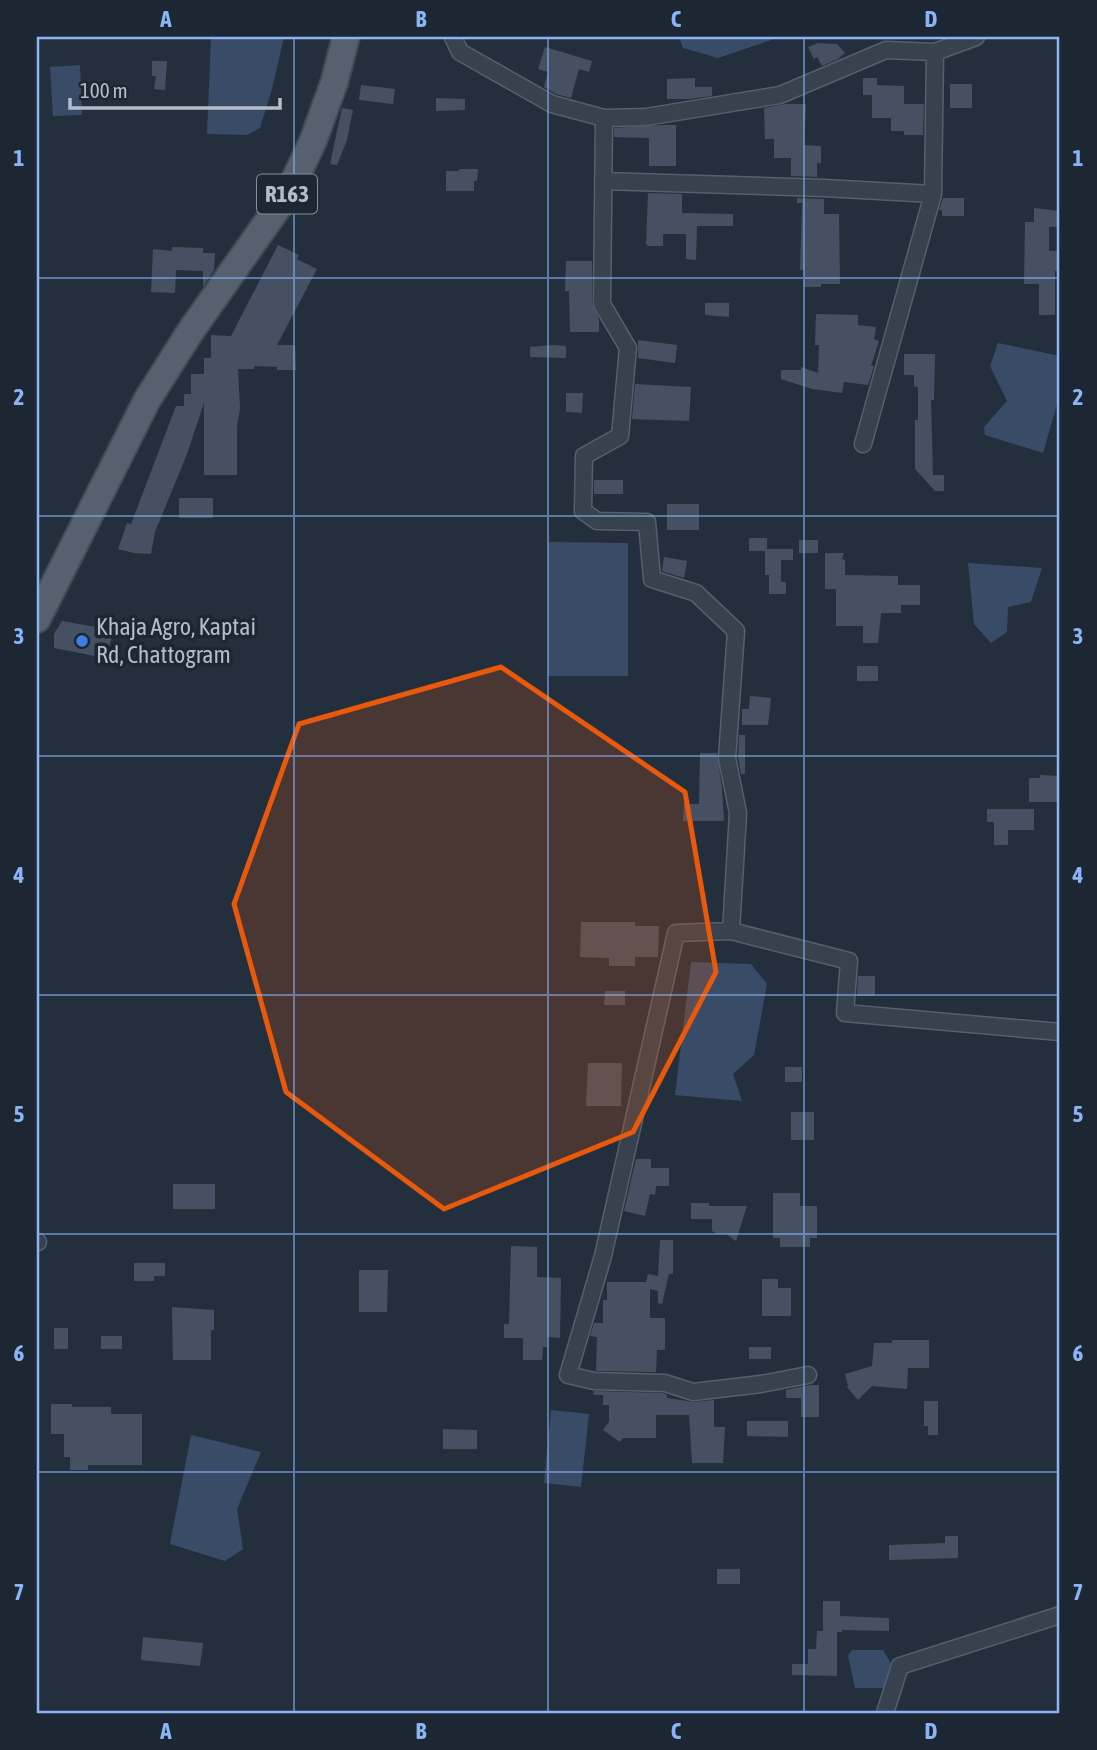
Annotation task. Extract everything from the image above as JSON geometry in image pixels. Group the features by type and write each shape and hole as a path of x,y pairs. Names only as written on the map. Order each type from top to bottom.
{"main road":[{"name":"R163","path":"37,619 147,400 190,332 290,190 313,141 334,83 346,37"}],"street":[{"path":"453,37 460,51 552,104 604,118 646,117 780,95 887,50 935,52 976,37"},
{"path":"863,444 933,194 935,52"},
{"path":"604,118 602,304 628,348 620,436 584,456 583,511 597,521 647,523 652,579 696,593 736,631 727,758 738,813 731,931"},
{"path":"603,181 933,194"},
{"path":"808,1375 693,1392 665,1383 594,1381 568,1375 603,1255 676,933 731,931 849,961 845,1013 1060,1032"},
{"path":"885,1713 900,1666 1060,1615"}],"highlighted area":[{"path":"501,667 685,792 716,972 633,1132 444,1209 286,1092 234,904 299,724"}],"water":[{"path":"211,37 284,37 260,128 247,135 207,134"},
{"path":"679,37 780,37 718,58 683,48"},
{"path":"80,65 82,115 53,116 50,67"},
{"path":"998,343 1060,356 1060,394 1043,453 985,435 984,427 1007,401 990,366"},
{"path":"548,542 628,543 628,676 548,676"},
{"path":"968,563 1042,568 1031,602 1008,607 1007,632 991,643 974,624"},
{"path":"691,962 751,964 767,984 754,1055 733,1074 742,1101 675,1095"},
{"path":"551,1410 589,1414 581,1487 544,1483"},
{"path":"191,1435 261,1452 237,1509 243,1549 225,1561 170,1544"},
{"path":"852,1650 883,1650 894,1669 887,1688 855,1688 848,1656"}],"building":[{"path":"818,43 837,44 845,53 822,66 817,57 814,59 808,47"},
{"path":"545,47 592,61 589,72 579,69 571,98 544,87 548,72 538,69"},
{"path":"152,61 167,61 165,90 154,89 156,76 152,76"},
{"path":"695,78 695,87 712,87 712,96 667,99 667,79"},
{"path":"863,78 877,78 877,85 904,86 904,104 924,104 923,135 904,135 904,131 891,131 891,118 872,118 872,95 863,95"},
{"path":"950,84 972,84 972,108 950,108"},
{"path":"361,85 395,89 393,104 359,100"},
{"path":"436,98 465,99 465,110 436,111"},
{"path":"806,104 804,145 821,146 821,163 817,163 817,177 791,176 791,158 774,158 774,139 765,139 764,108"},
{"path":"342,108 353,110 347,140 337,165 330,164"},
{"path":"676,125 676,166 649,166 649,138 614,137 614,128"},
{"path":"478,169 474,191 446,191 446,171"},
{"path":"648,193 682,194 682,213 733,214 733,226 697,226 696,260 686,259 686,234 663,234 663,246 649,246 646,244"},
{"path":"797,198 824,199 824,214 839,214 840,284 804,287 804,270 800,270 802,203 797,203"},
{"path":"943,198 964,198 964,216 942,216 942,210 939,210"},
{"path":"1034,208 1060,211 1060,227 1049,227 1049,251 1059,251 1059,271 1055,271 1055,315 1039,315 1039,284 1024,284 1025,222 1034,222"},
{"path":"278,245 299,255 297,259 317,269 277,345 295,345 296,370 254,366 254,369 238,369 240,409 237,427 237,475 204,475 204,403 187,454 155,532 151,554 118,549 127,523 131,524 176,406 184,406 184,394 191,394 191,374 204,374 204,358 211,358 211,335 231,336"},
{"path":"172,247 203,248 203,253 215,253 214,270 203,287 203,271 176,270 175,293 151,292 153,249 172,251"},
{"path":"566,261 592,261 592,304 599,319 599,332 570,332 569,291 565,291"},
{"path":"705,303 729,303 729,317 705,315"},
{"path":"816,314 858,315 858,325 876,327 874,339 879,341 868,385 844,382 842,393 812,389 781,379 781,370 801,370 801,367 818,373"},
{"path":"638,340 677,345 675,363 638,358"},
{"path":"566,346 566,358 530,357 530,347"},
{"path":"904,354 935,354 934,400 931,400 933,475 944,475 944,491 935,491 915,469 918,387 914,386 914,375 904,375"},
{"path":"635,384 691,387 689,421 632,419"},
{"path":"566,393 583,393 582,413 566,412"},
{"path":"594,480 623,480 623,494 594,494"},
{"path":"179,498 213,498 213,518 179,518"},
{"path":"667,504 699,504 699,530 667,530"},
{"path":"749,538 767,538 767,549 793,549 793,560 781,560 781,582 786,582 786,594 769,594 769,575 765,575 765,551 749,551"},
{"path":"799,540 818,540 818,553 799,553"},
{"path":"825,553 844,553 842,559 845,560 845,575 898,576 898,585 920,585 920,605 901,605 901,613 881,613 878,643 863,643 863,626 836,626 836,589 825,589"},
{"path":"664,557 687,561 684,578 662,571"},
{"name":"Khaja Agro, Kaptai Rd, Chattogram","path":"62,621 114,630 109,647 110,659 54,648 54,634"},
{"path":"857,666 878,666 878,681 857,681"},
{"path":"750,696 771,698 768,725 742,725 742,709 749,709"},
{"path":"739,735 745,735 745,774 741,774 738,757"},
{"path":"700,753 717,753 724,821 683,821 684,804 699,804"},
{"path":"1040,775 1060,776 1060,802 1029,802 1029,778 1040,778"},
{"path":"987,809 1034,809 1034,830 1008,830 1008,845 994,845 994,822 987,822"},
{"path":"581,922 635,922 635,926 659,926 658,957 635,957 635,966 609,966 609,958 580,957"},
{"path":"858,976 875,976 875,996 857,996"},
{"path":"605,991 625,991 625,1005 604,1005"},
{"path":"588,1063 622,1063 621,1106 586,1106"},
{"path":"785,1067 802,1067 802,1082 785,1082"},
{"path":"791,1112 814,1112 814,1140 791,1140"},
{"path":"636,1159 651,1159 651,1168 669,1168 669,1186 656,1186 655,1195 650,1194 645,1216 624,1211"},
{"path":"173,1184 215,1184 215,1209 173,1209"},
{"path":"773,1193 800,1193 800,1206 817,1206 817,1238 810,1238 810,1247 780,1247 780,1238 773,1238"},
{"path":"691,1203 747,1206 736,1241 726,1234 712,1231 712,1219 691,1219"},
{"path":"660,1240 673,1240 673,1274 669,1274 662,1304 658,1303 658,1291 650,1289 650,1318 665,1318 665,1350 657,1350 656,1372 596,1371 597,1337 590,1336 594,1323 603,1323 603,1300 607,1300 607,1282 646,1282 648,1274 658,1276"},
{"path":"511,1246 537,1247 537,1277 561,1278 560,1338 547,1337 547,1347 543,1347 542,1360 523,1360 523,1338 504,1338 504,1324 509,1324"},
{"path":"134,1263 165,1263 165,1276 154,1276 154,1281 134,1281"},
{"path":"359,1270 388,1270 387,1312 359,1312"},
{"path":"762,1279 778,1279 778,1288 791,1288 791,1316 762,1316"},
{"path":"172,1307 214,1310 211,1360 173,1360"},
{"path":"54,1328 68,1328 68,1349 54,1349"},
{"path":"101,1336 122,1336 122,1349 101,1349"},
{"path":"892,1340 929,1340 929,1368 908,1368 907,1389 872,1386 858,1400 847,1387 845,1374 872,1366 874,1343 892,1343"},
{"path":"749,1347 771,1347 771,1359 749,1359"},
{"path":"819,1385 819,1417 801,1417 801,1398 786,1398 786,1390"},
{"path":"594,1391 663,1393 667,1398 694,1402 714,1400 714,1427 725,1427 723,1463 692,1463 689,1415 656,1415 656,1438 623,1438 620,1442 603,1430 609,1422 609,1405 603,1405 603,1395 593,1395"},
{"path":"924,1401 938,1401 938,1435 928,1435 928,1426 924,1426"},
{"path":"51,1404 111,1407 111,1414 142,1414 142,1465 88,1465 88,1470 70,1470 70,1457 64,1457 64,1434 51,1434"},
{"path":"747,1421 788,1421 788,1437 747,1436"},
{"path":"443,1429 477,1430 477,1449 443,1449"},
{"path":"945,1536 958,1536 958,1558 889,1560 889,1545 945,1543"},
{"path":"717,1569 740,1569 740,1584 717,1584"},
{"path":"823,1601 840,1601 840,1616 889,1618 889,1631 837,1632 837,1676 792,1675 792,1664 808,1664 808,1649 816,1649 817,1631 823,1631"},
{"path":"143,1637 203,1643 200,1666 141,1660"}],"place":[{"name":"Khaja Agro, Kaptai Rd, Chattogram","path":"82,641"}]}
